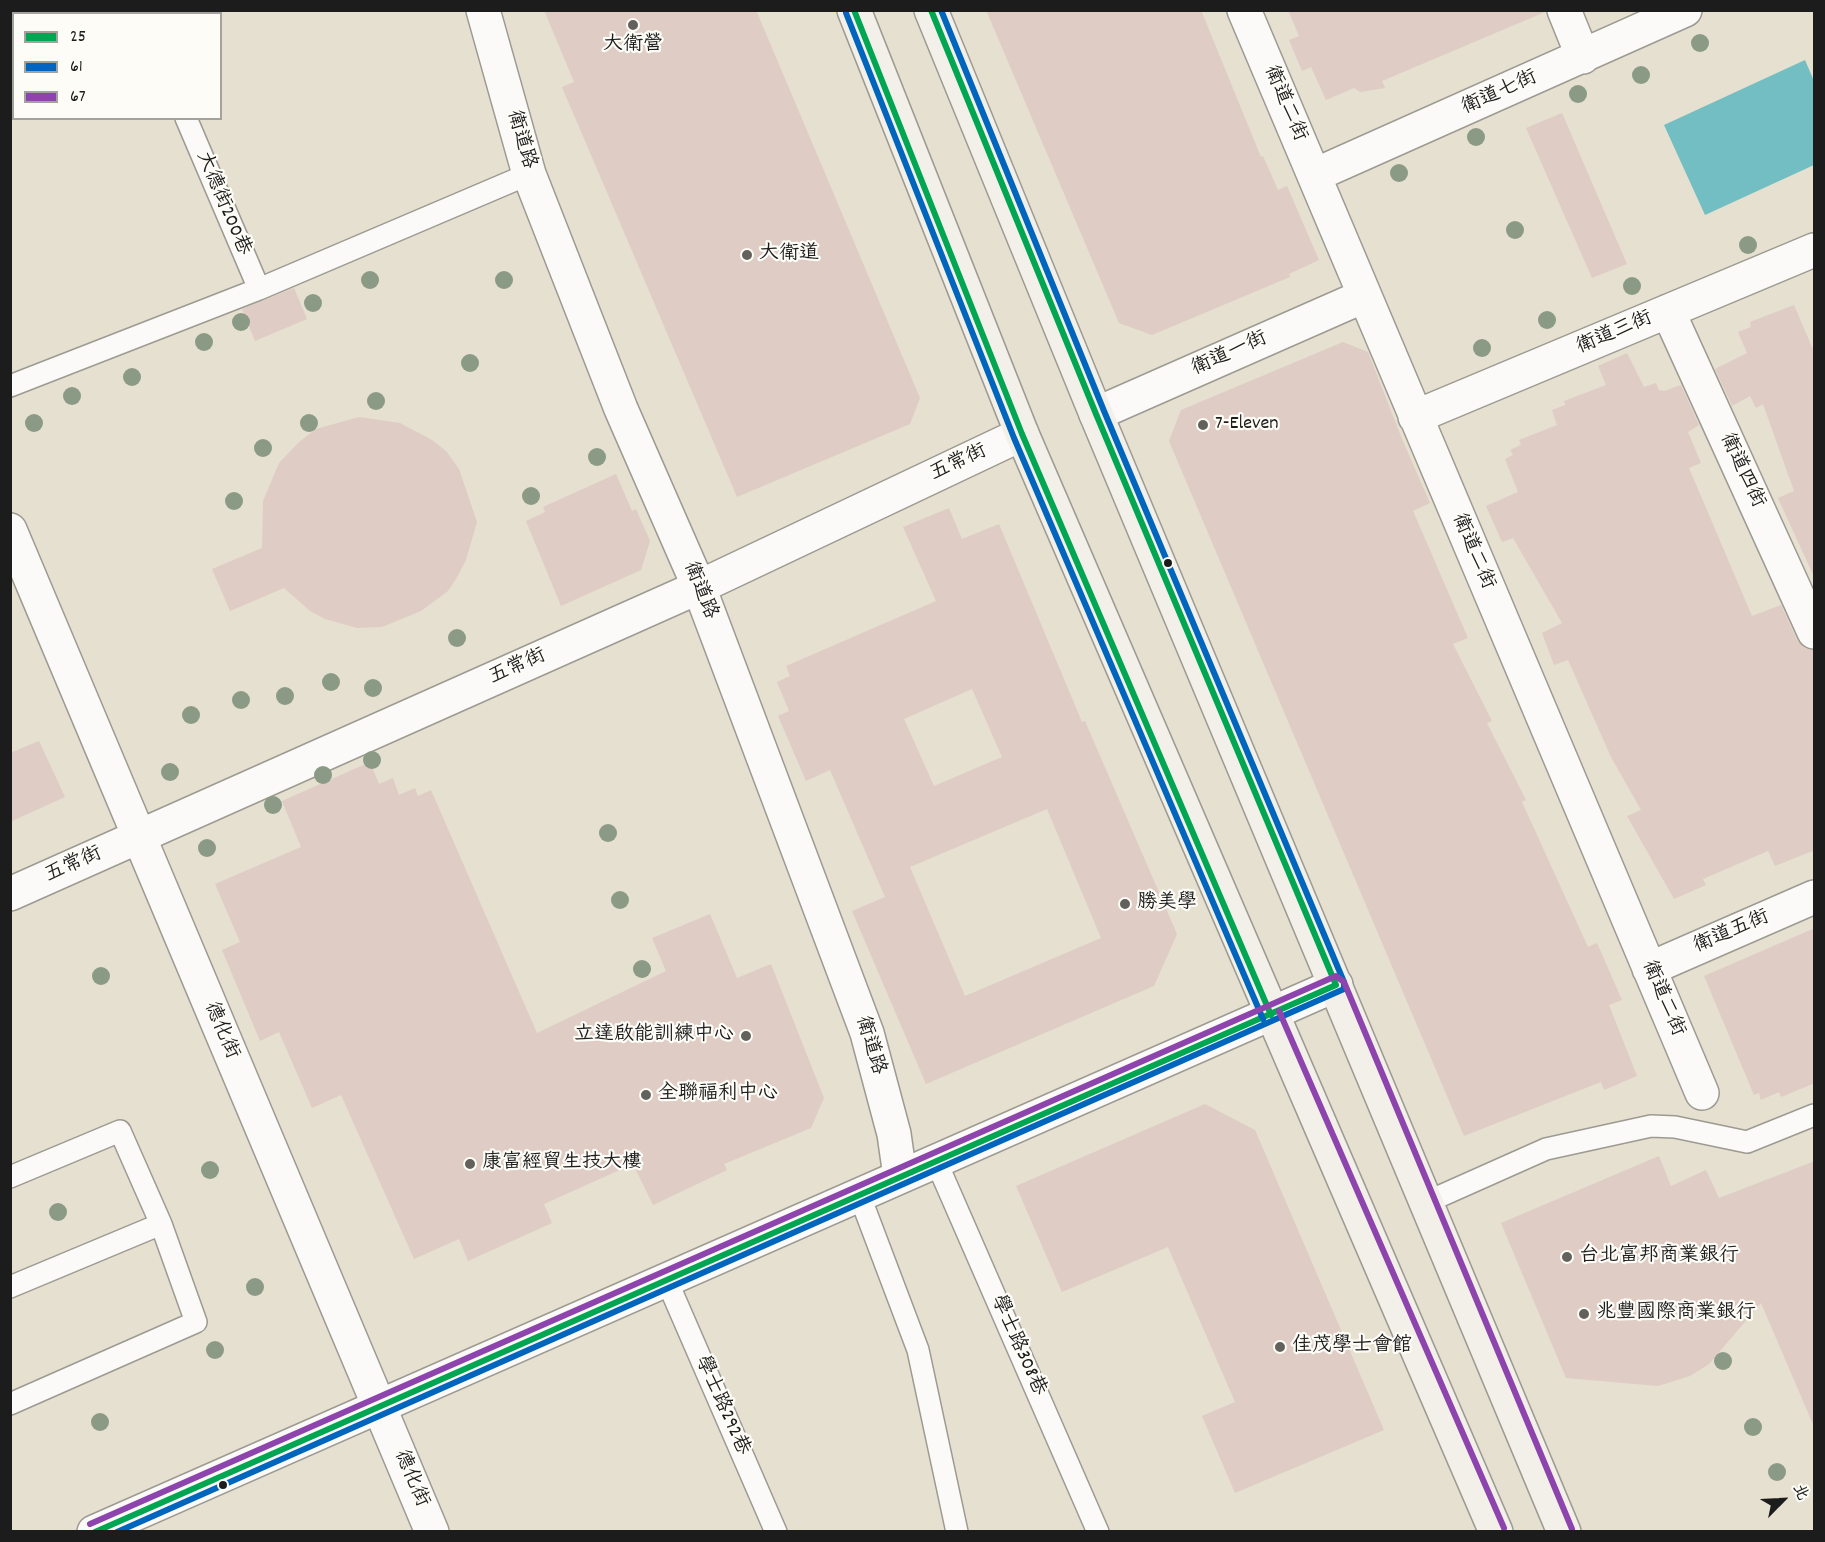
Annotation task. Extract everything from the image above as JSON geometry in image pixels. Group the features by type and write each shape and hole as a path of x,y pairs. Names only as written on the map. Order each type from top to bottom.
{"main road":[{"path":"854,10 1022,434 1270,1015 1496,1532"},
{"path":"931,10 1096,414 1564,1532"}],"street":[{"name":"衛道路","path":"483,10 529,174 621,409 699,587 867,1033 894,1134 900,1176"},
{"name":"衛道二街","path":"1244,10 1702,1093"},
{"path":"1563,10 1583,57"},
{"name":"衛道七街","path":"1315,175 1685,10"},
{"name":"衛道三街","path":"1415,417 1815,250"},
{"name":"衛道一街","path":"1096,414 1364,296"},
{"name":"衛道四街","path":"1668,311 1815,632"},
{"name":"五常街","path":"10,894 699,587 1022,434"},
{"name":"德化街","path":"10,530 432,1532"},
{"name":"衛道五街","path":"1648,969 1815,897"},
{"path":"94,1532 1336,986"}],"lane":[{"name":"大德街200巷","path":"187,120 259,289"},
{"path":"10,386 259,289 529,174"},
{"path":"1427,1202 1546,1149 1651,1126 1675,1127 1747,1142 1815,1115"},
{"path":"10,1177 120,1131 161,1224 196,1322 10,1404"},
{"name":"學士路308巷","path":"936,1161 1098,1532"},
{"path":"859,1194 918,1350 957,1532"},
{"path":"10,1287 161,1224"},
{"name":"學士路292巷","path":"667,1281 776,1532"}],"water":[{"path":"1805,60 1814,81 1814,165 1705,215 1664,125"}],"building":[{"name":"大衛道","path":"544,10 756,10 920,398 910,424 737,497 562,87 574,82"},
{"path":"986,10 1201,10 1261,157 1263,156 1278,190 1287,186 1319,260 1289,274 1290,277 1152,335 1119,323"},
{"path":"1288,10 1545,10 1545,12 1382,81 1385,88 1360,92 1354,88 1326,100 1311,67 1302,71 1289,40 1299,36"},
{"path":"1562,113 1627,264 1592,278 1526,128"},
{"path":"294,288 307,319 255,341 242,309"},
{"path":"1794,305 1815,354 1815,579 1778,498 1794,491 1763,404 1756,408 1750,396 1732,406 1715,369 1747,353 1738,332 1751,327 1750,322"},
{"path":"1343,342 1368,352 1430,503 1413,511 1468,638 1453,644 1492,721 1487,723 1526,800 1522,802 1588,947 1597,943 1622,1000 1609,1005 1637,1076 1604,1090 1601,1082 1464,1136 1169,441 1181,410"},
{"path":"1627,353 1644,387 1656,383 1659,390 1664,391 1681,385 1699,425 1688,432 1701,463 1689,468 1752,616 1781,605 1797,640 1804,648 1815,650 1815,850 1775,866 1768,851 1703,879 1706,885 1674,899 1627,816 1641,810 1611,757 1568,660 1554,665 1542,633 1562,623 1513,538 1502,542 1486,506 1518,492 1505,459 1513,455 1510,450 1521,445 1519,440 1557,425 1552,410 1565,405 1564,401 1606,385 1598,366"},
{"path":"359,417 400,423 432,440 446,451 459,469 477,522 466,560 456,579 448,591 421,611 382,627 357,628 325,619 310,611 284,588 230,611 212,569 262,548 263,501 279,463 299,442 316,429"},
{"path":"616,474 632,511 636,509 650,541 641,570 561,606 526,521 545,512 543,507"},
{"path":"949,508 962,539 999,524 1082,722 1085,721 1177,934 1154,986 926,1084 852,911 885,897 830,770 806,781 778,716 789,711 777,682 790,676 786,666 936,601 903,527","holes":["972,689 1002,757 934,786 904,719","1047,809 1101,938 965,996 910,867"]},
{"path":"39,741 65,797 10,822 10,753"},
{"path":"370,762 379,784 393,778 399,795 415,788 418,796 431,790 537,1033 666,971 652,938 710,914 737,978 771,964 824,1098 811,1128 724,1164 727,1170 653,1205 633,1164 544,1204 552,1223 468,1261 459,1239 414,1259 341,1095 312,1108 279,1032 260,1041 222,950 240,942 215,884 301,847 282,801"},
{"path":"1815,928 1815,1083 1781,1097 1779,1092 1761,1100 1759,1093 1754,1095 1704,976"},
{"name":"佳茂學士會館","path":"1205,1104 1255,1130 1384,1430 1235,1493 1202,1416 1235,1402 1168,1247 1062,1292 1016,1186"},
{"path":"1659,1156 1671,1186 1706,1170 1719,1198 1815,1161 1815,1429 1761,1303 1709,1364 1690,1376 1658,1386 1566,1378 1501,1223"}],"transit line":[{"name":"25","path":"854,10 1022,434 1271,1015"},
{"name":"25","path":"95,1532 1336,985 1096,414 931,10"},
{"name":"61","path":"117,1532 1344,989 1344,982 1104,411 941,10"},
{"name":"61","path":"846,13 1014,438 1263,1019"},
{"name":"67","path":"90,1524 1336,976 1344,982 1572,1529"},
{"name":"67","path":"1279,1011 1504,1528"}],"place":[{"name":"大衛營","path":"633,25"},
{"name":"大衛道","path":"747,255"},
{"name":"7-Eleven","path":"1203,425"},
{"name":"勝美學","path":"1125,904"},
{"name":"立達啟能訓練中心","path":"746,1036"},
{"name":"全聯福利中心","path":"646,1095"},
{"name":"康富經貿生技大樓","path":"470,1164"},
{"name":"台北富邦商業銀行","path":"1567,1257"},
{"name":"兆豐國際商業銀行","path":"1584,1314"},
{"name":"佳茂學士會館","path":"1280,1347"}]}
